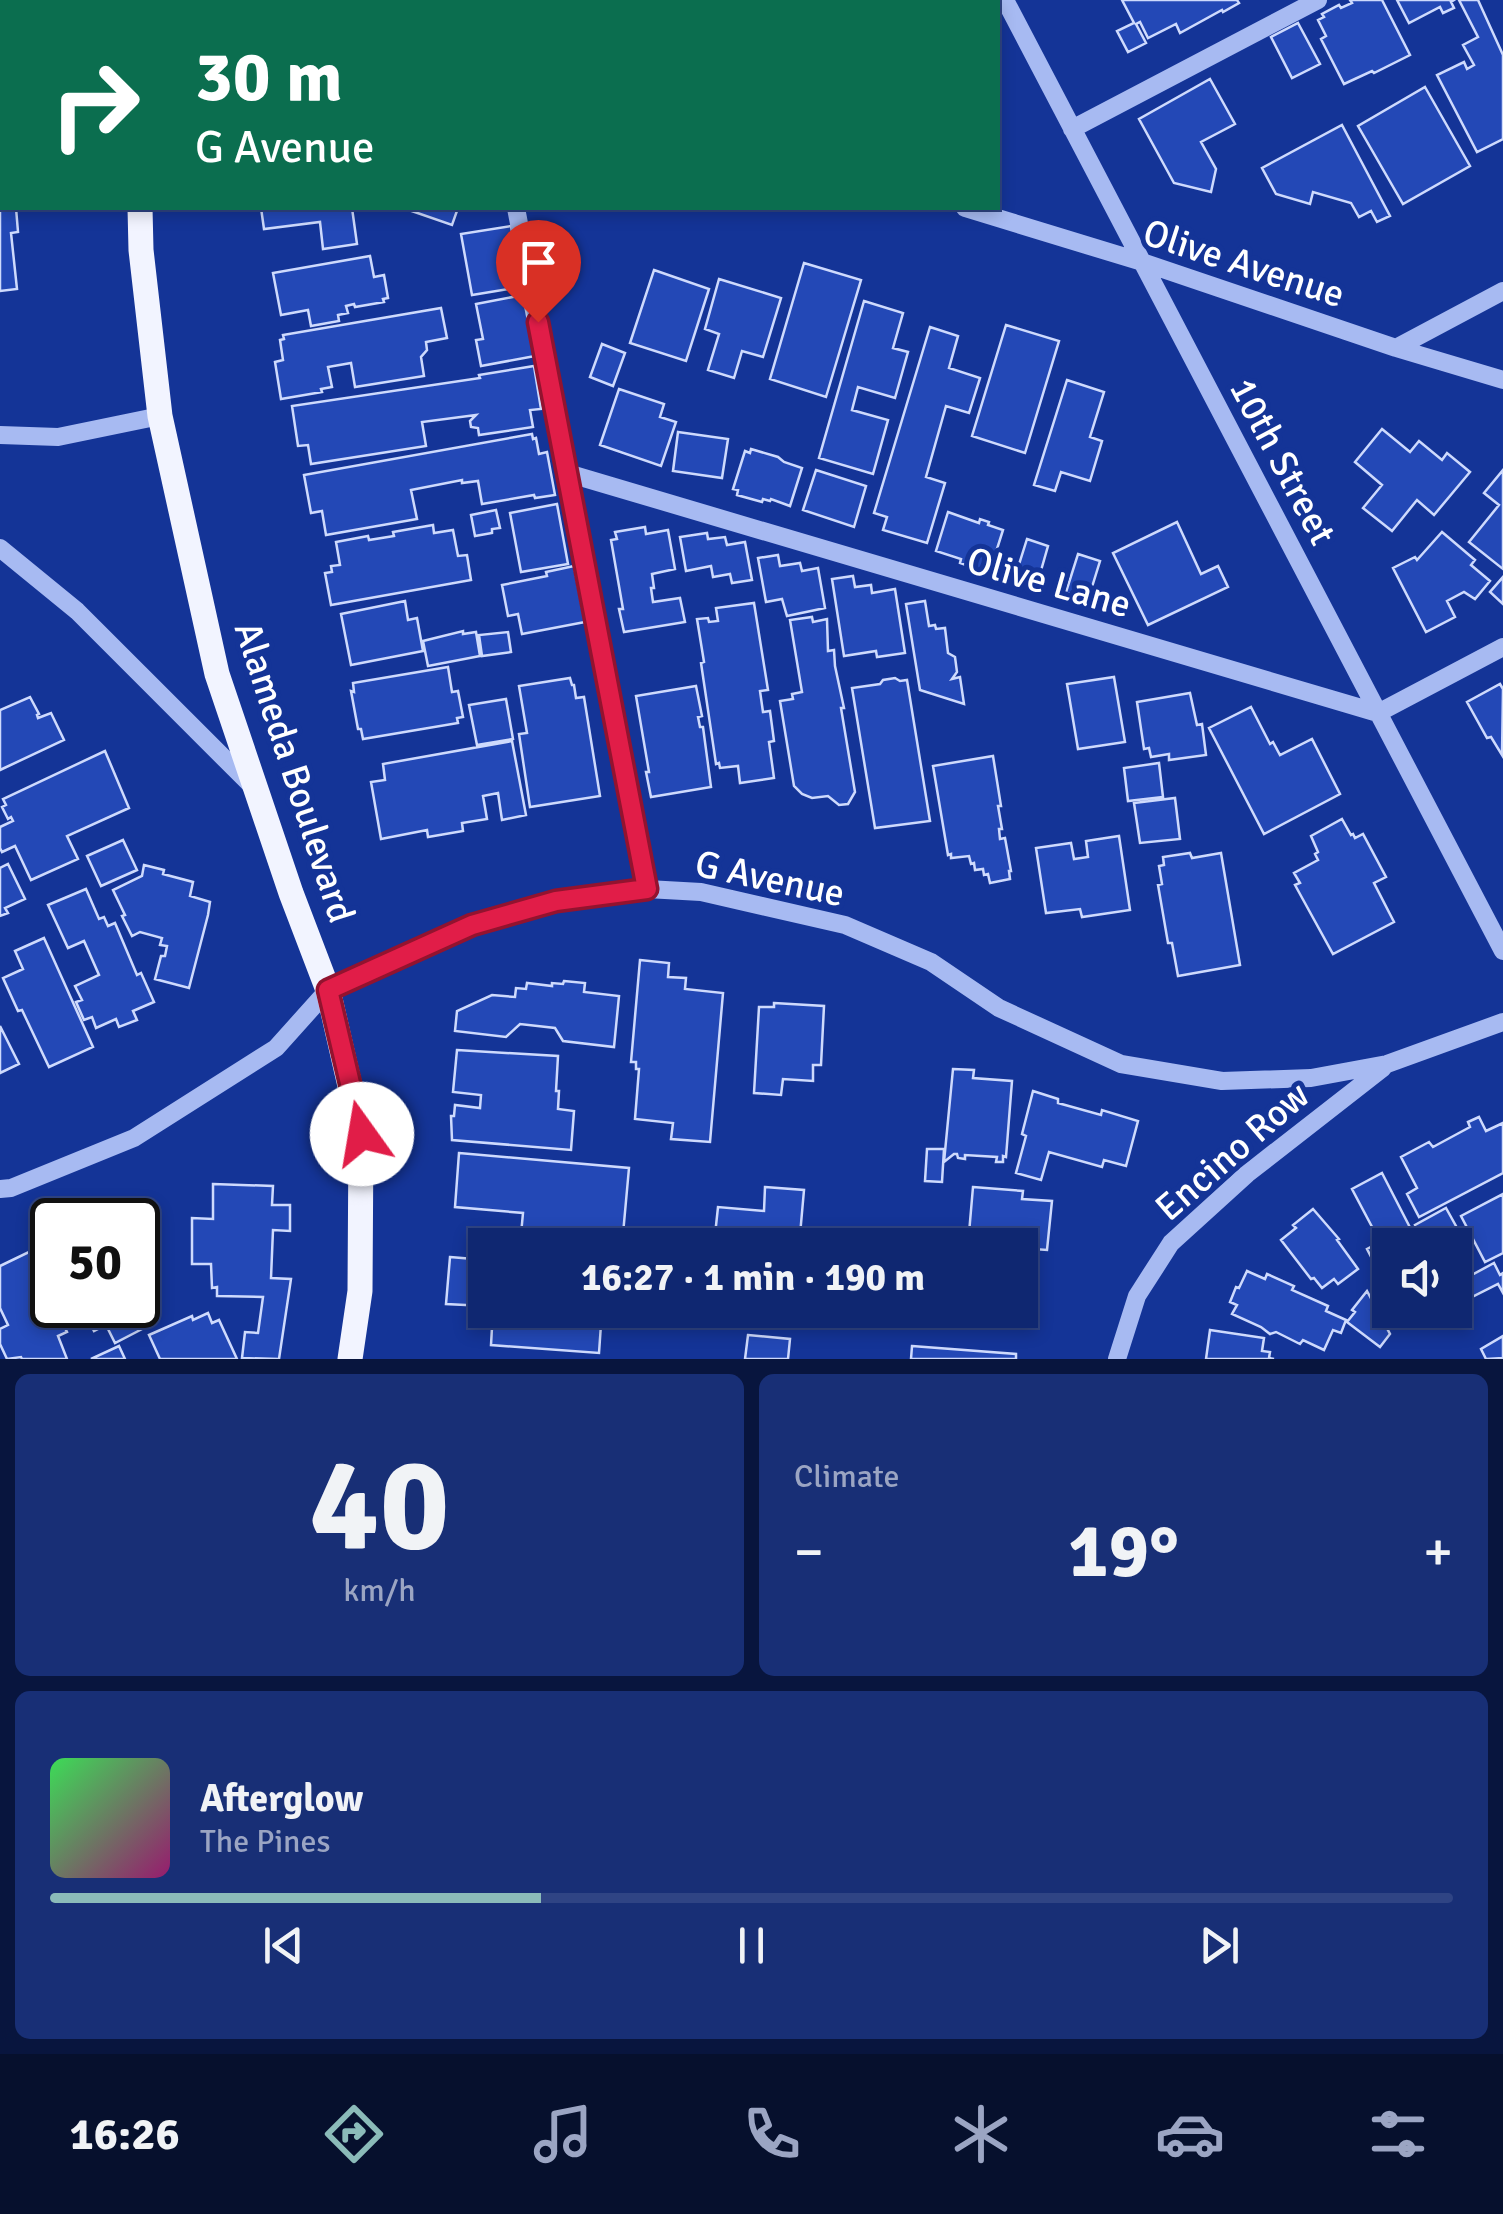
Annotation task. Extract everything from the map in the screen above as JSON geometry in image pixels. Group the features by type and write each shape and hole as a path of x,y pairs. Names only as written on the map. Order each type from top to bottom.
{"main road":[{"name":"Alameda Boulevard","path":"140,210 160,416 217,674 328,990 362,1134 360,1291 350,1359"}],"street":[{"name":"10th Street","path":"1005,0 1503,951"},
{"path":"1072,129 1318,0"},
{"path":"516,210 647,889"},
{"name":"Olive Avenue","path":"972,210 1503,380"},
{"path":"1396,348 1503,292"},
{"path":"0,435 58,437 160,416"},
{"name":"Olive Lane","path":"567,473 1378,712"},
{"path":"0,548 78,611 256,791"},
{"path":"1378,712 1503,648"},
{"name":"G Avenue","path":"0,1189 12,1188 134,1138 276,1048 328,990 472,925 556,901 647,889 701,892 846,925 931,962 999,1008 1122,1064 1222,1080 1311,1078 1387,1064 1503,1022"},
{"name":"Encino Row","path":"1118,1359 1137,1296 1171,1243 1247,1174 1387,1064"}],"building":[{"path":"1122,0 1239,3 1180,33 1176,24 1148,38 1140,22 1136,24 1146,43 1128,52 1117,31 1134,23"},
{"path":"1350,0 1382,0 1410,55 1344,84 1321,39 1326,36 1318,20 1339,5 1341,8 1352,3"},
{"path":"1397,0 1454,0 1454,8 1443,13 1440,7 1409,23"},
{"path":"1459,0 1478,0 1503,55 1503,139 1477,152 1437,75 1464,62 1467,69 1474,65 1463,45 1478,37"},
{"path":"1298,23 1320,64 1292,78 1271,37"},
{"path":"1210,79 1235,124 1201,142 1216,169 1211,192 1174,183 1139,119"},
{"path":"1425,87 1470,166 1403,204 1358,126"},
{"path":"1342,125 1390,216 1377,222 1371,211 1359,217 1351,203 1313,192 1310,204 1276,194 1262,168"},
{"path":"0,210 16,210 18,232 11,233 17,289 0,291"},
{"path":"261,210 352,210 357,244 323,249 320,222 264,229"},
{"path":"409,210 457,210 452,225"},
{"path":"511,226 521,287 472,295 461,234"},
{"path":"370,256 374,277 384,275 388,298 384,302 346,306 348,313 338,315 339,321 311,326 308,310 281,315 273,273"},
{"path":"804,263 861,280 826,397 770,379"},
{"path":"654,270 709,289 686,361 630,343"},
{"path":"719,279 781,298 763,357 742,351 734,378 708,370 719,334 705,329"},
{"path":"523,295 535,356 481,366 476,340 483,339 476,304"},
{"path":"864,301 903,313 893,348 908,352 895,398 858,387 852,410 888,420 873,474 819,458"},
{"path":"441,308 447,338 426,342 427,350 421,357 424,376 355,387 351,363 328,367 332,387 281,399 275,362 283,360 283,335"},
{"path":"1006,325 1059,341 1025,453 972,436"},
{"path":"930,327 958,336 949,368 980,378 969,413 946,406 926,477 945,483 927,543 883,530 887,517 874,513"},
{"path":"602,344 625,353 613,386 590,377"},
{"path":"534,366 541,409 530,410 533,427 479,435 470,421 476,415 422,422 426,446 311,464 308,445 298,446 292,406 480,378 479,375"},
{"path":"1067,380 1104,392 1090,437 1102,441 1090,481 1061,472 1055,491 1034,485"},
{"path":"619,389 664,404 660,417 676,422 661,466 600,445"},
{"path":"1382,429 1410,452 1419,441 1442,460 1447,453 1470,472 1434,515 1417,500 1392,531 1363,508 1382,485 1355,462"},
{"path":"678,432 728,439 722,478 673,471"},
{"path":"532,434 539,454 547,452 555,495 482,504 478,481 462,480 411,490 417,519 326,535 322,511 311,513 304,475"},
{"path":"751,449 802,468 790,506 737,495 738,490 733,489 745,451 750,453"},
{"path":"816,470 866,486 854,527 803,510"},
{"path":"1503,470 1503,569 1469,542 1499,505 1484,493"},
{"path":"557,504 568,564 521,572 510,513"},
{"path":"496,510 500,528 475,536 471,515"},
{"path":"948,512 979,523 980,519 1003,530 991,568 985,565 983,571 936,551"},
{"path":"1177,522 1201,574 1218,566 1228,587 1148,625 1113,553"},
{"path":"433,525 434,533 453,530 458,556 467,555 471,580 331,605 325,573 332,572 331,566 340,565 336,542 394,536 393,532"},
{"path":"645,527 646,534 668,530 675,569 652,574 653,602 680,598 685,622 624,632 611,540 617,539 615,532"},
{"path":"1442,532 1475,560 1471,565 1490,581 1475,599 1464,592 1447,601 1455,617 1426,632 1393,568 1415,557 1417,560"},
{"path":"707,533 708,539 725,537 727,545 745,542 752,580 732,583 730,574 713,577 711,566 686,571 680,537"},
{"path":"1027,539 1048,546 1038,581 1016,574"},
{"path":"1078,554 1100,561 1088,600 1066,592"},
{"path":"778,555 780,566 800,563 802,571 818,568 825,608 787,616 782,599 766,602 758,558"},
{"path":"574,566 585,622 522,634 518,614 508,616 502,585"},
{"path":"853,576 855,587 871,585 872,593 895,589 905,653 877,657 876,651 844,656 832,579"},
{"path":"1503,577 1503,604 1490,592"},
{"path":"405,601 408,620 417,618 423,651 351,665 341,614"},
{"path":"925,601 929,626 945,628 948,653 955,657 957,672 952,679 960,677 964,704 920,690 906,604"},
{"path":"754,603 768,690 760,691 763,712 770,711 774,741 769,742 774,778 740,783 738,766 720,768 716,764 697,619 718,621 716,608"},
{"path":"812,617 813,622 827,619 828,651 834,650 855,792 848,804 839,805 828,796 812,798 794,786 780,701 793,699 792,694 802,692 790,620"},
{"path":"463,631 476,632 480,656 428,666 423,641"},
{"path":"508,632 511,652 482,656 479,635"},
{"path":"448,667 452,692 458,691 463,717 457,718 458,723 363,739 351,691 354,692 353,683"},
{"path":"1114,677 1125,742 1078,749 1067,684"},
{"path":"570,678 576,698 584,697 600,796 530,807 519,734 527,733 519,686"},
{"path":"895,678 907,680 930,821 875,828 852,688"},
{"path":"1500,684 1502,755 1491,737 1487,738 1467,702"},
{"path":"696,686 711,787 651,797 636,696"},
{"path":"1190,693 1197,725 1202,724 1206,755 1169,760 1169,754 1151,757 1149,748 1144,749 1137,702"},
{"path":"30,697 38,718 51,713 64,740 0,770 0,710"},
{"path":"506,699 513,739 477,745 469,705"},
{"path":"1251,707 1280,755 1312,739 1340,794 1264,834 1209,728"},
{"path":"512,741 526,815 502,820 498,793 483,796 487,819 462,823 463,831 428,837 427,830 381,839 371,782 385,780 383,764"},
{"path":"105,751 129,808 67,836 78,859 31,880 15,846 2,852 0,848 0,827 13,821 2,807 6,805 3,799"},
{"path":"993,756 1001,806 1000,839 1005,838 1011,871 1010,879 990,883 988,874 984,875 983,869 975,870 969,856 948,855 933,766"},
{"path":"1159,763 1163,797 1128,801 1124,768"},
{"path":"1175,798 1180,839 1140,843 1134,803"},
{"path":"1342,819 1355,838 1363,834 1386,877 1374,883 1394,922 1333,954 1295,885 1300,883 1294,873 1318,860 1311,836"},
{"path":"1119,836 1130,910 1082,917 1080,909 1046,913 1036,848 1071,843 1074,859 1088,857 1086,841"},
{"path":"123,840 137,870 101,886 87,856"},
{"path":"1190,853 1192,858 1221,853 1240,965 1178,976 1172,943 1168,943 1158,885 1162,884 1159,866 1164,865 1163,857"},
{"path":"8,864 25,899 5,908 8,913 0,916 0,868"},
{"path":"144,865 193,882 190,896 210,902 189,988 155,979 167,946 160,945 162,938 140,932 132,936 122,916 125,915 113,890 142,876"},
{"path":"86,889 99,919 104,917 108,926 115,923 137,975 141,973 154,1002 133,1011 137,1020 119,1027 116,1019 96,1028 92,1017 84,1020 76,1002 82,1000 75,986 99,975 84,941 68,948 48,905"},
{"path":"44,938 93,1047 49,1067 3,978 23,969 15,951"},
{"path":"640,960 669,963 668,977 686,978 685,989 723,993 710,1142 671,1139 673,1123 635,1119 639,1069 636,1062 631,1062"},
{"path":"564,981 585,983 584,992 619,996 614,1047 563,1041 555,1028 520,1024 506,1037 455,1031 457,1011 492,995 515,997 516,988 526,989 527,983 552,986"},
{"path":"774,1003 824,1006 821,1065 813,1065 813,1081 783,1079 781,1095 754,1093 759,1007 774,1007"},
{"path":"0,1026 19,1064 0,1073"},
{"path":"457,1050 558,1056 558,1109 574,1111 571,1150 452,1140 451,1116 455,1105 480,1108 481,1095 453,1092"},
{"path":"953,1069 974,1070 973,1078 1012,1081 1003,1162 996,1162 997,1157 965,1155 965,1159 954,1154 944,1162"},
{"path":"1033,1091 1058,1099 1058,1103 1138,1121 1126,1166 1104,1160 1102,1167 1049,1152 1041,1180 1016,1173"},
{"path":"1479,1117 1486,1131 1503,1123 1503,1173 1419,1217 1407,1194 1417,1188 1401,1157 1429,1142 1433,1147 1470,1127 1468,1122"},
{"path":"927,1149 944,1149 942,1182 925,1181"},
{"path":"459,1153 629,1168 624,1228 522,1228 523,1213 455,1207"},
{"path":"1382,1173 1410,1228 1373,1228 1352,1189"},
{"path":"213,1184 273,1186 272,1205 290,1205 290,1231 273,1230 271,1278 291,1279 279,1359 242,1358 245,1332 258,1333 263,1297 217,1296 217,1287 212,1288 211,1264 192,1264 192,1218 213,1219"},
{"path":"765,1187 804,1190 801,1228 716,1228 718,1207 764,1211"},
{"path":"973,1187 1023,1191 1022,1199 1052,1201 1047,1250 1038,1249 1038,1228 969,1228"},
{"path":"1503,1194 1503,1253 1485,1262 1472,1237 1472,1228 1467,1228 1461,1216"},
{"path":"1446,1208 1457,1228 1417,1228 1415,1225"},
{"path":"1313,1209 1358,1269 1338,1284 1334,1279 1322,1288 1281,1240"},
{"path":"30,1251 30,1328 65,1328 67,1332 58,1336 67,1359 7,1359 0,1344 0,1329 8,1325 0,1308 0,1266"},
{"path":"450,1257 468,1259 468,1305 446,1304"},
{"path":"1494,1263 1500,1275 1503,1273 1503,1293 1498,1284 1472,1297 1472,1275"},
{"path":"1247,1271 1265,1279 1267,1274 1328,1306 1326,1311 1346,1320 1341,1333 1333,1330 1324,1350 1276,1332 1270,1334 1232,1314 1237,1305 1230,1302"},
{"path":"1367,1291 1372,1300 1372,1328 1387,1328 1390,1334 1380,1347 1347,1322 1355,1312 1352,1310"},
{"path":"208,1313 212,1323 219,1320 237,1359 160,1359 149,1335"},
{"path":"108,1328 144,1328 115,1343"},
{"path":"492,1328 601,1328 599,1353 491,1345"},
{"path":"1210,1330 1264,1338 1262,1351 1270,1352 1269,1358 1274,1359 1206,1359"},
{"path":"748,1335 790,1339 788,1359 745,1359"},
{"path":"1503,1336 1503,1358 1486,1359 1481,1349"},
{"path":"119,1346 125,1359 91,1359"},
{"path":"912,1346 1016,1354 1016,1359 911,1359"}],"route":[{"path":"362,1134 328,990 472,925 556,901 647,889 538,322"}]}
